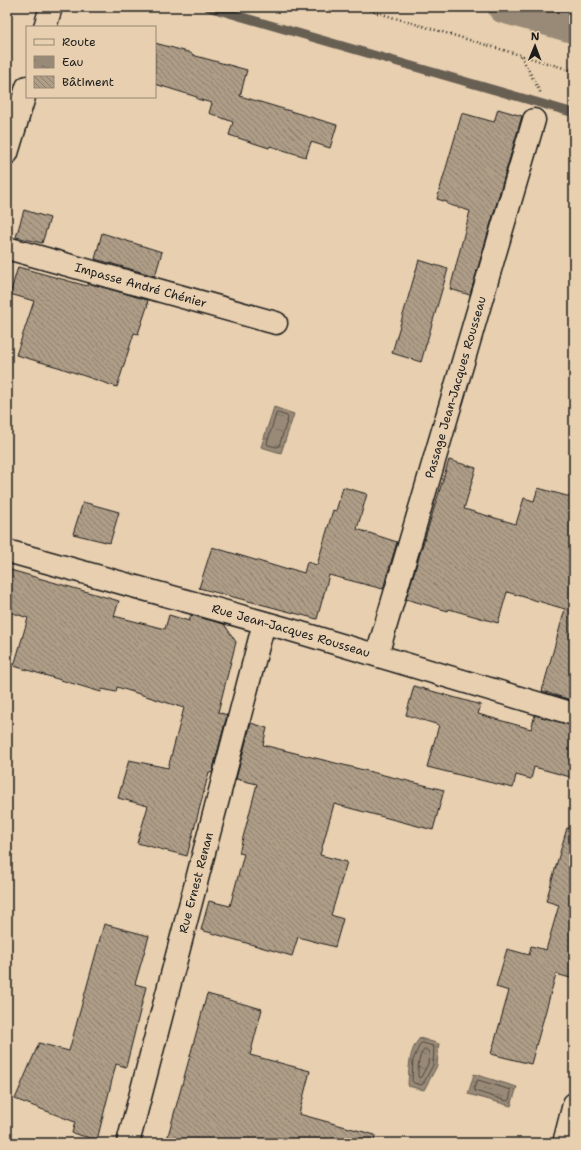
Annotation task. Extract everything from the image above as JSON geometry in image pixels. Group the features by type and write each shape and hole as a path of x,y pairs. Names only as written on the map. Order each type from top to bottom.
{"street":[{"path":"45,26 51,7"},
{"path":"7,153 26,90"},
{"name":"Passage Jean-Jacques Rousseau","path":"377,655 534,120"},
{"name":"Impasse André Chénier","path":"7,248 276,323"},
{"name":"Rue Jean-Jacques Rousseau","path":"7,551 377,655 574,714"},
{"name":"Rue Ernest Renan","path":"128,1143 264,623"},
{"path":"564,1143 574,1104"}],"path":[{"path":"358,7 574,71"},
{"path":"521,56 540,92"}],"water":[{"path":"274,407 294,414 281,453 261,447"},
{"path":"420,1038 439,1044 437,1066 424,1090 408,1086 411,1055"},
{"path":"474,1074 517,1087 511,1106 468,1094"}],"building":[{"path":"156,43 247,70 240,96 337,125 330,148 311,142 306,157 270,146 269,148 229,135 233,122 209,113 212,103 197,99 197,97 156,84"},
{"path":"498,109 522,116 470,295 450,289 470,211 447,204 447,202 437,199 462,113 494,122"},
{"path":"24,210 50,218 42,243 16,237"},
{"path":"102,233 162,252 155,276 95,259"},
{"path":"419,260 448,269 421,362 392,353"},
{"path":"18,267 87,286 88,283 148,300 138,334 134,333 117,387 58,367 16,355 34,301 10,294"},
{"path":"449,460 476,468 464,509 516,524 524,498 534,501 538,488 574,498 574,701 542,691 565,609 507,592 498,623 406,599"},
{"path":"343,487 367,494 357,529 397,542 383,589 329,575 317,619 199,588 212,547 288,570 288,568 304,573 307,562 317,565 333,510 336,511"},
{"path":"83,502 119,512 110,543 73,534"},
{"path":"7,569 119,601 114,616 165,629 169,615 189,621 191,615 224,624 236,642 218,712 227,715 212,773 209,772 187,856 137,843 148,806 118,798 129,760 168,768 184,708 117,687 116,692 102,689 101,692 14,666 28,618 7,611"},
{"path":"414,686 481,705 478,714 531,729 535,715 574,726 574,778 534,767 531,779 516,775 513,788 427,767 439,725 406,715"},
{"path":"251,723 267,728 263,745 444,790 433,830 334,804 320,855 347,862 331,915 343,919 335,947 298,937 292,956 201,930 209,901 230,906 244,854 239,853 257,784 236,779"},
{"path":"567,828 574,829 574,979 556,974 531,1064 491,1054 509,991 496,987 507,949 529,955 531,946 546,950 559,905 546,901"},
{"path":"104,924 149,936 135,984 146,987 126,1067 116,1064 97,1140 72,1133 75,1122 15,1099 39,1043 69,1051"},
{"path":"207,994 262,1009 250,1055 310,1071 299,1114 375,1135 374,1143 166,1143"}],"waterway":[{"path":"208,7 574,113"},
{"path":"504,7 574,27"}]}
